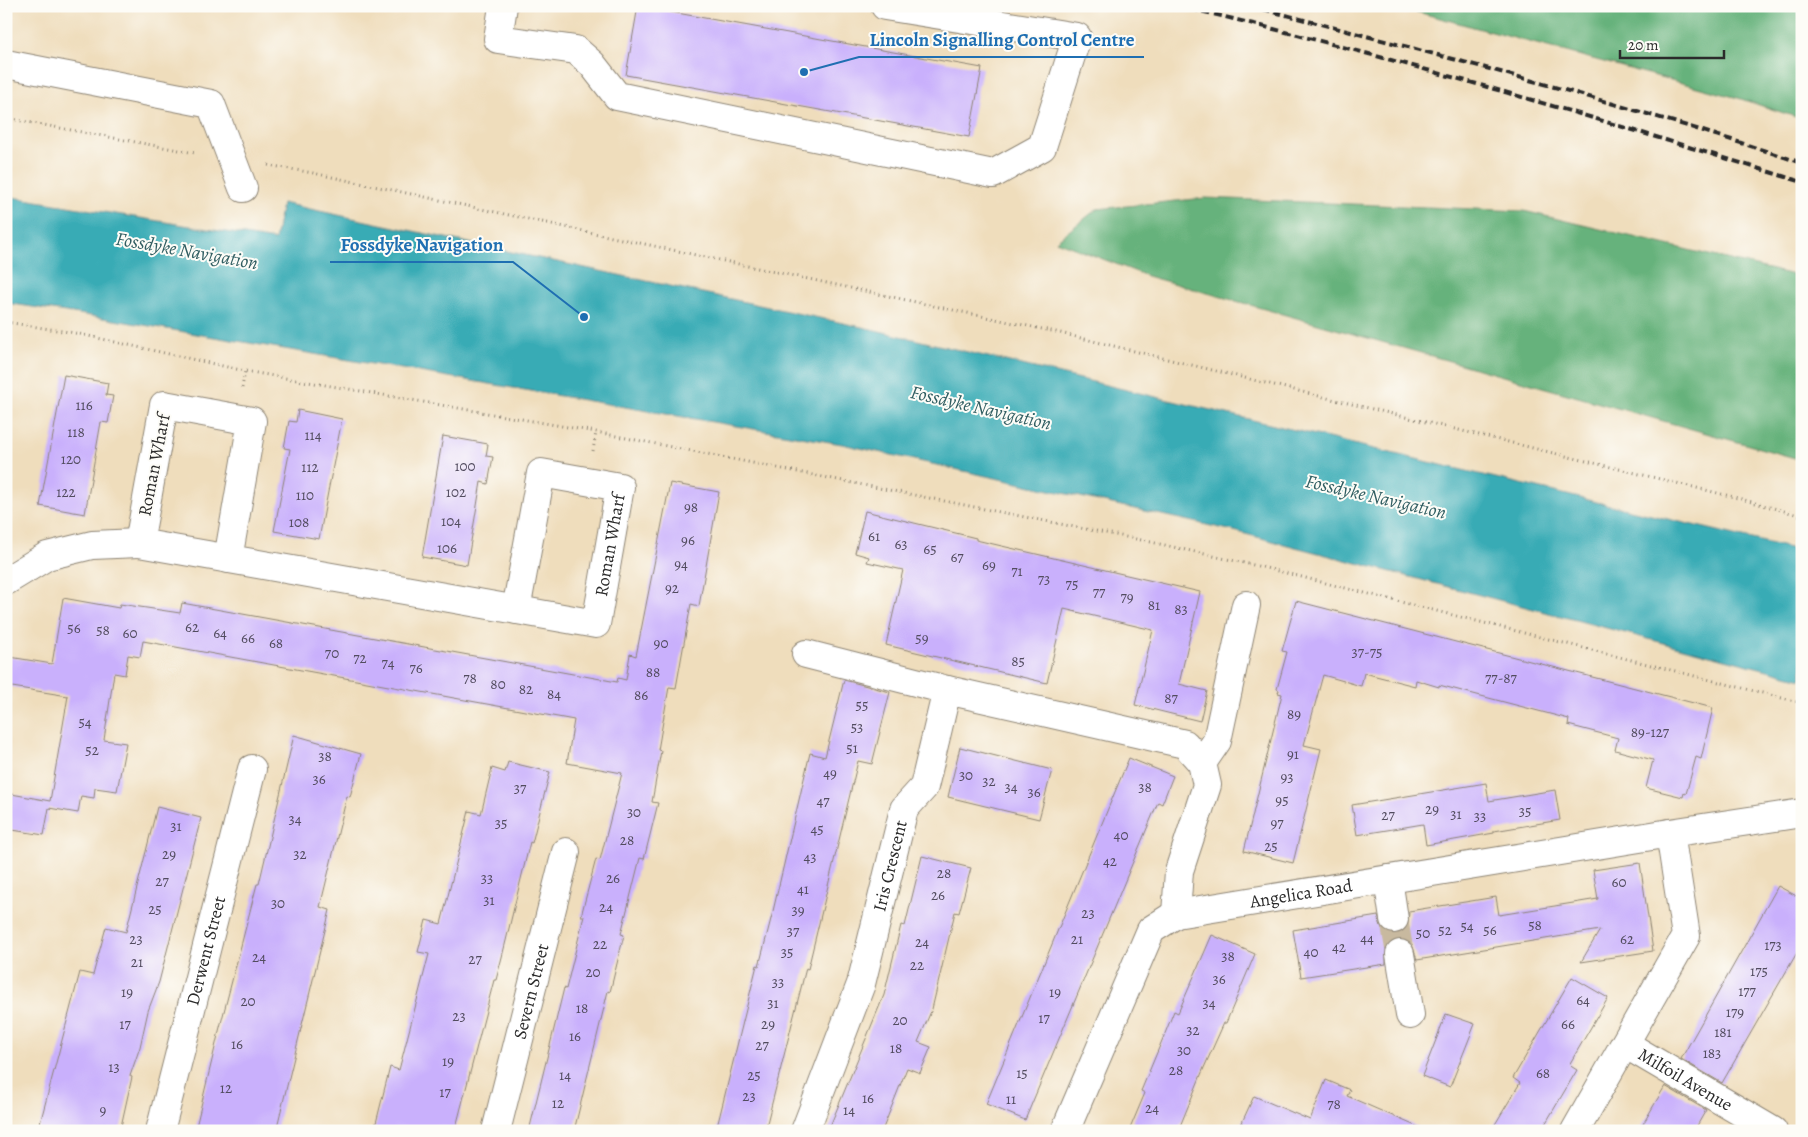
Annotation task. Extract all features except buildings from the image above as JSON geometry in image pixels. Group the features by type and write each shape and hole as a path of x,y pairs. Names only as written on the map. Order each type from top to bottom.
{"street":[{"path":"503,6 498,39 576,50 592,64 617,96 994,174 1042,146 1077,37 885,6"},
{"path":"6,64 211,104 242,188"},
{"name":"Roman Wharf","path":"139,543 164,405 252,421 228,559"},
{"name":"Roman Wharf","path":"6,581 47,556 92,545 139,543 228,559 516,610 596,624 620,487 541,472 516,610"},
{"path":"1202,763 1217,741 1246,605"},
{"path":"806,654 947,690 1186,744 1202,763 1208,785 1180,871 1176,914"},
{"name":"Iris Crescent","path":"805,1131 861,984 904,809 924,787 947,690"},
{"name":"Derwent Street","path":"160,1131 252,769"},
{"name":"Angelica Road","path":"1065,1131 1151,930 1176,914 1802,813"},
{"path":"1575,1131 1686,936 1670,834"},
{"name":"Severn Street","path":"496,1131 566,852"},
{"path":"1388,879 1394,919"},
{"path":"1400,954 1410,1015"},
{"name":"Milfoil Avenue","path":"1625,1044 1773,1131"}],"path":[{"path":"6,118 313,173 1056,332 1734,497 1802,516"},
{"path":"6,322 75,333 245,371 596,432 1152,542 1281,572 1802,703"}],"green space":[{"path":"1395,6 1802,6 1802,119 1738,98"},
{"path":"1205,198 1524,211 1802,277 1802,460 1147,276 1056,241 1097,209"}],"water":[{"path":"6,196 275,240 282,203 871,329 1802,551 1802,679 1234,531 842,444 6,303"}],"tunnel":[{"path":"1394,919 1400,954"}],"railway":[{"path":"1179,6 1414,66 1570,111 1802,182"},
{"path":"1251,6 1597,99 1802,163"}],"place":[{"name":"Lincoln Signalling Control Centre","path":"804,72"},
{"name":"Fossdyke Navigation","path":"584,317"}]}
